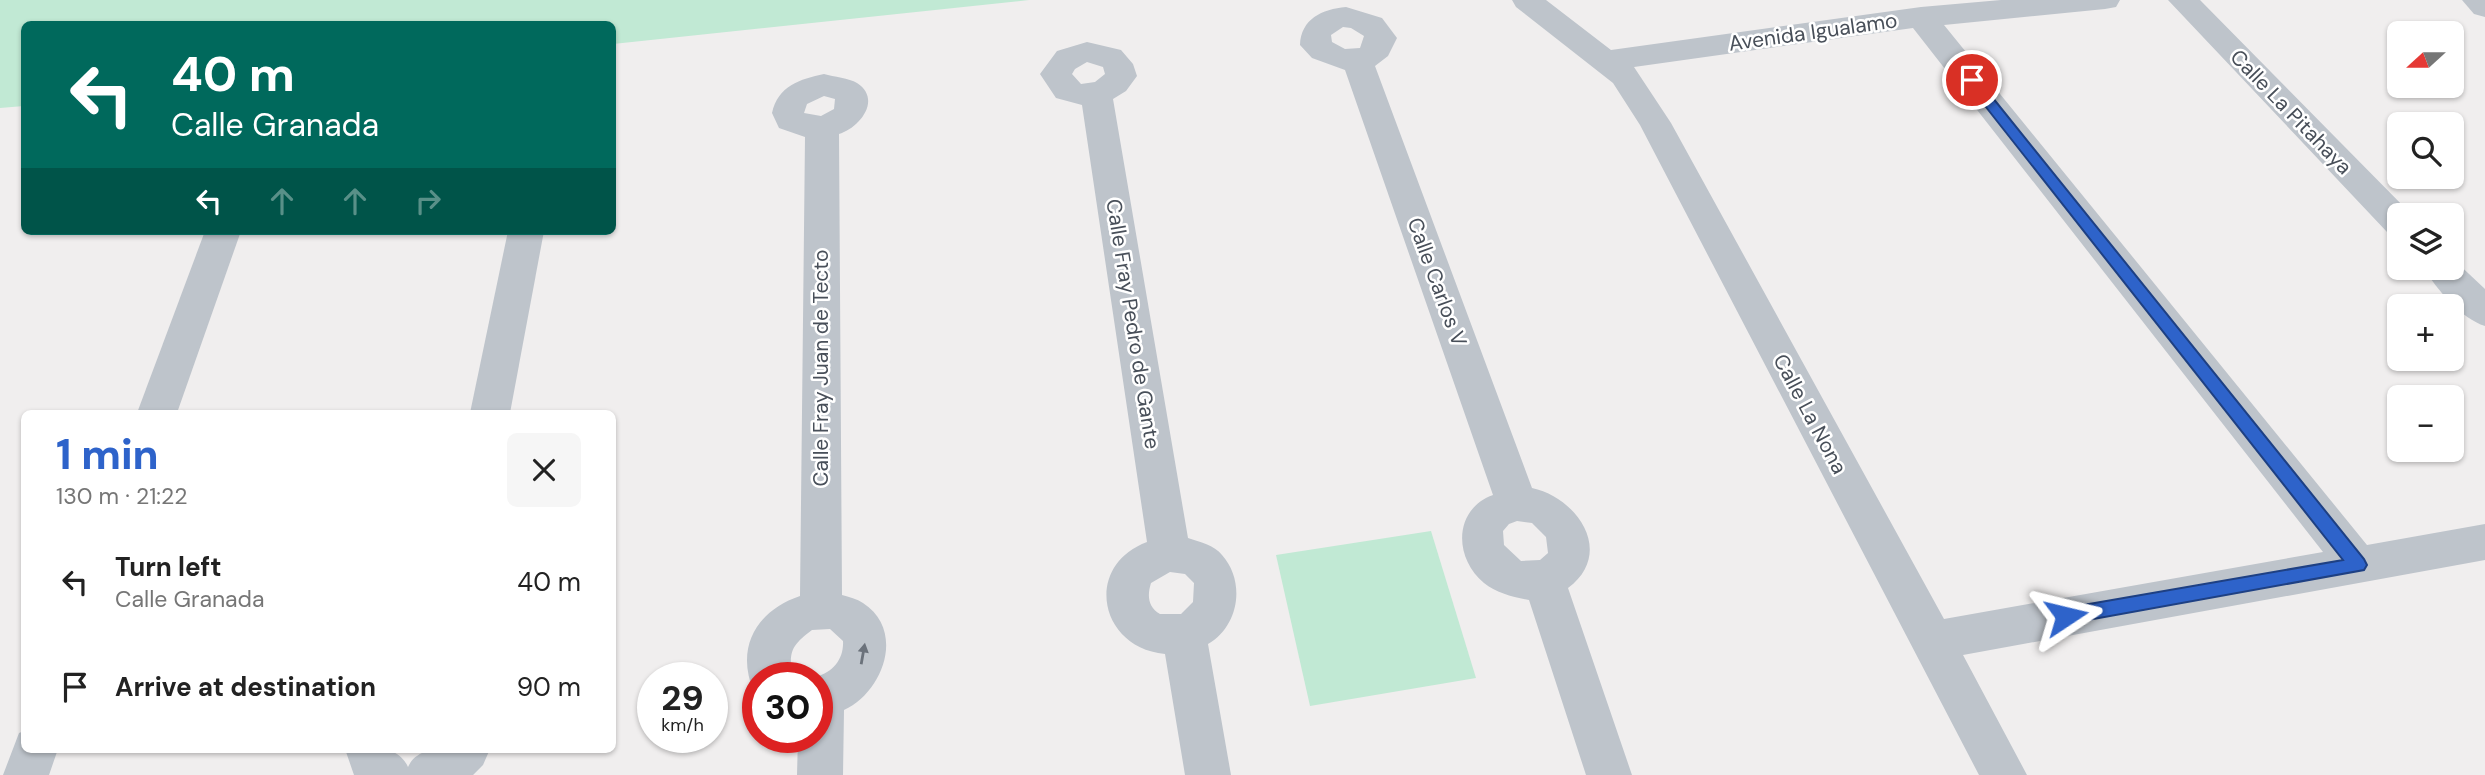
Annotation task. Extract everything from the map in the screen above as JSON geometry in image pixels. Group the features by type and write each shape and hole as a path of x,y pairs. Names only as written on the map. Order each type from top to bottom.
{"street":[{"name":"Calle La Nona","path":"1527,0 1624,76 1655,123 2004,775"},
{"name":"Avenida Igualamo","path":"1605,61 1921,17 2105,0"},
{"name":"Calle La Pitahaya","path":"2183,0 2387,211"},
{"path":"2477,0 2485,6"},
{"path":"1921,17 2358,565"},
{"name":"Calle Carlos V","path":"1357,60 1517,504"},
{"name":"Calle Fray Pedro de Gante","path":"1096,94 1170,554"},
{"name":"Calle Fray Juan de Tecto","path":"821,609 822,128"},
{"path":"158,410 222,235"},
{"path":"491,410 525,235"},
{"path":"2454,280 2485,312"},
{"path":"1517,504 1535,505 1564,526 1569,538 1570,552 1567,562 1558,573 1544,580 1527,581 1511,577 1496,568 1483,551 1482,524 1490,514 1517,504"},
{"path":"1931,641 2485,542"},
{"path":"1170,554 1188,556 1201,562 1214,578 1217,589 1216,604 1199,628 1184,634 1166,636 1149,632 1136,622 1126,604 1126,590 1131,576 1140,565 1159,555 1170,554"},
{"path":"1544,580 1608,775"},
{"path":"765,662 767,649 776,633 788,621 821,609 841,611 853,618 864,635 865,648 861,665 853,677 833,692"},
{"path":"1184,634 1208,775"},
{"path":"26,775 34,753"},
{"path":"368,753 378,769 388,775"},
{"path":"428,775 456,760 463,753"},
{"path":"820,753 820,775"}],"green space":[{"path":"0,0 1029,0 616,44 616,21 21,21 21,106 0,108"},
{"path":"1431,531 1476,678 1310,706 1276,555"}],"route":[{"path":"1972,80 2358,565 2066,616"}]}
